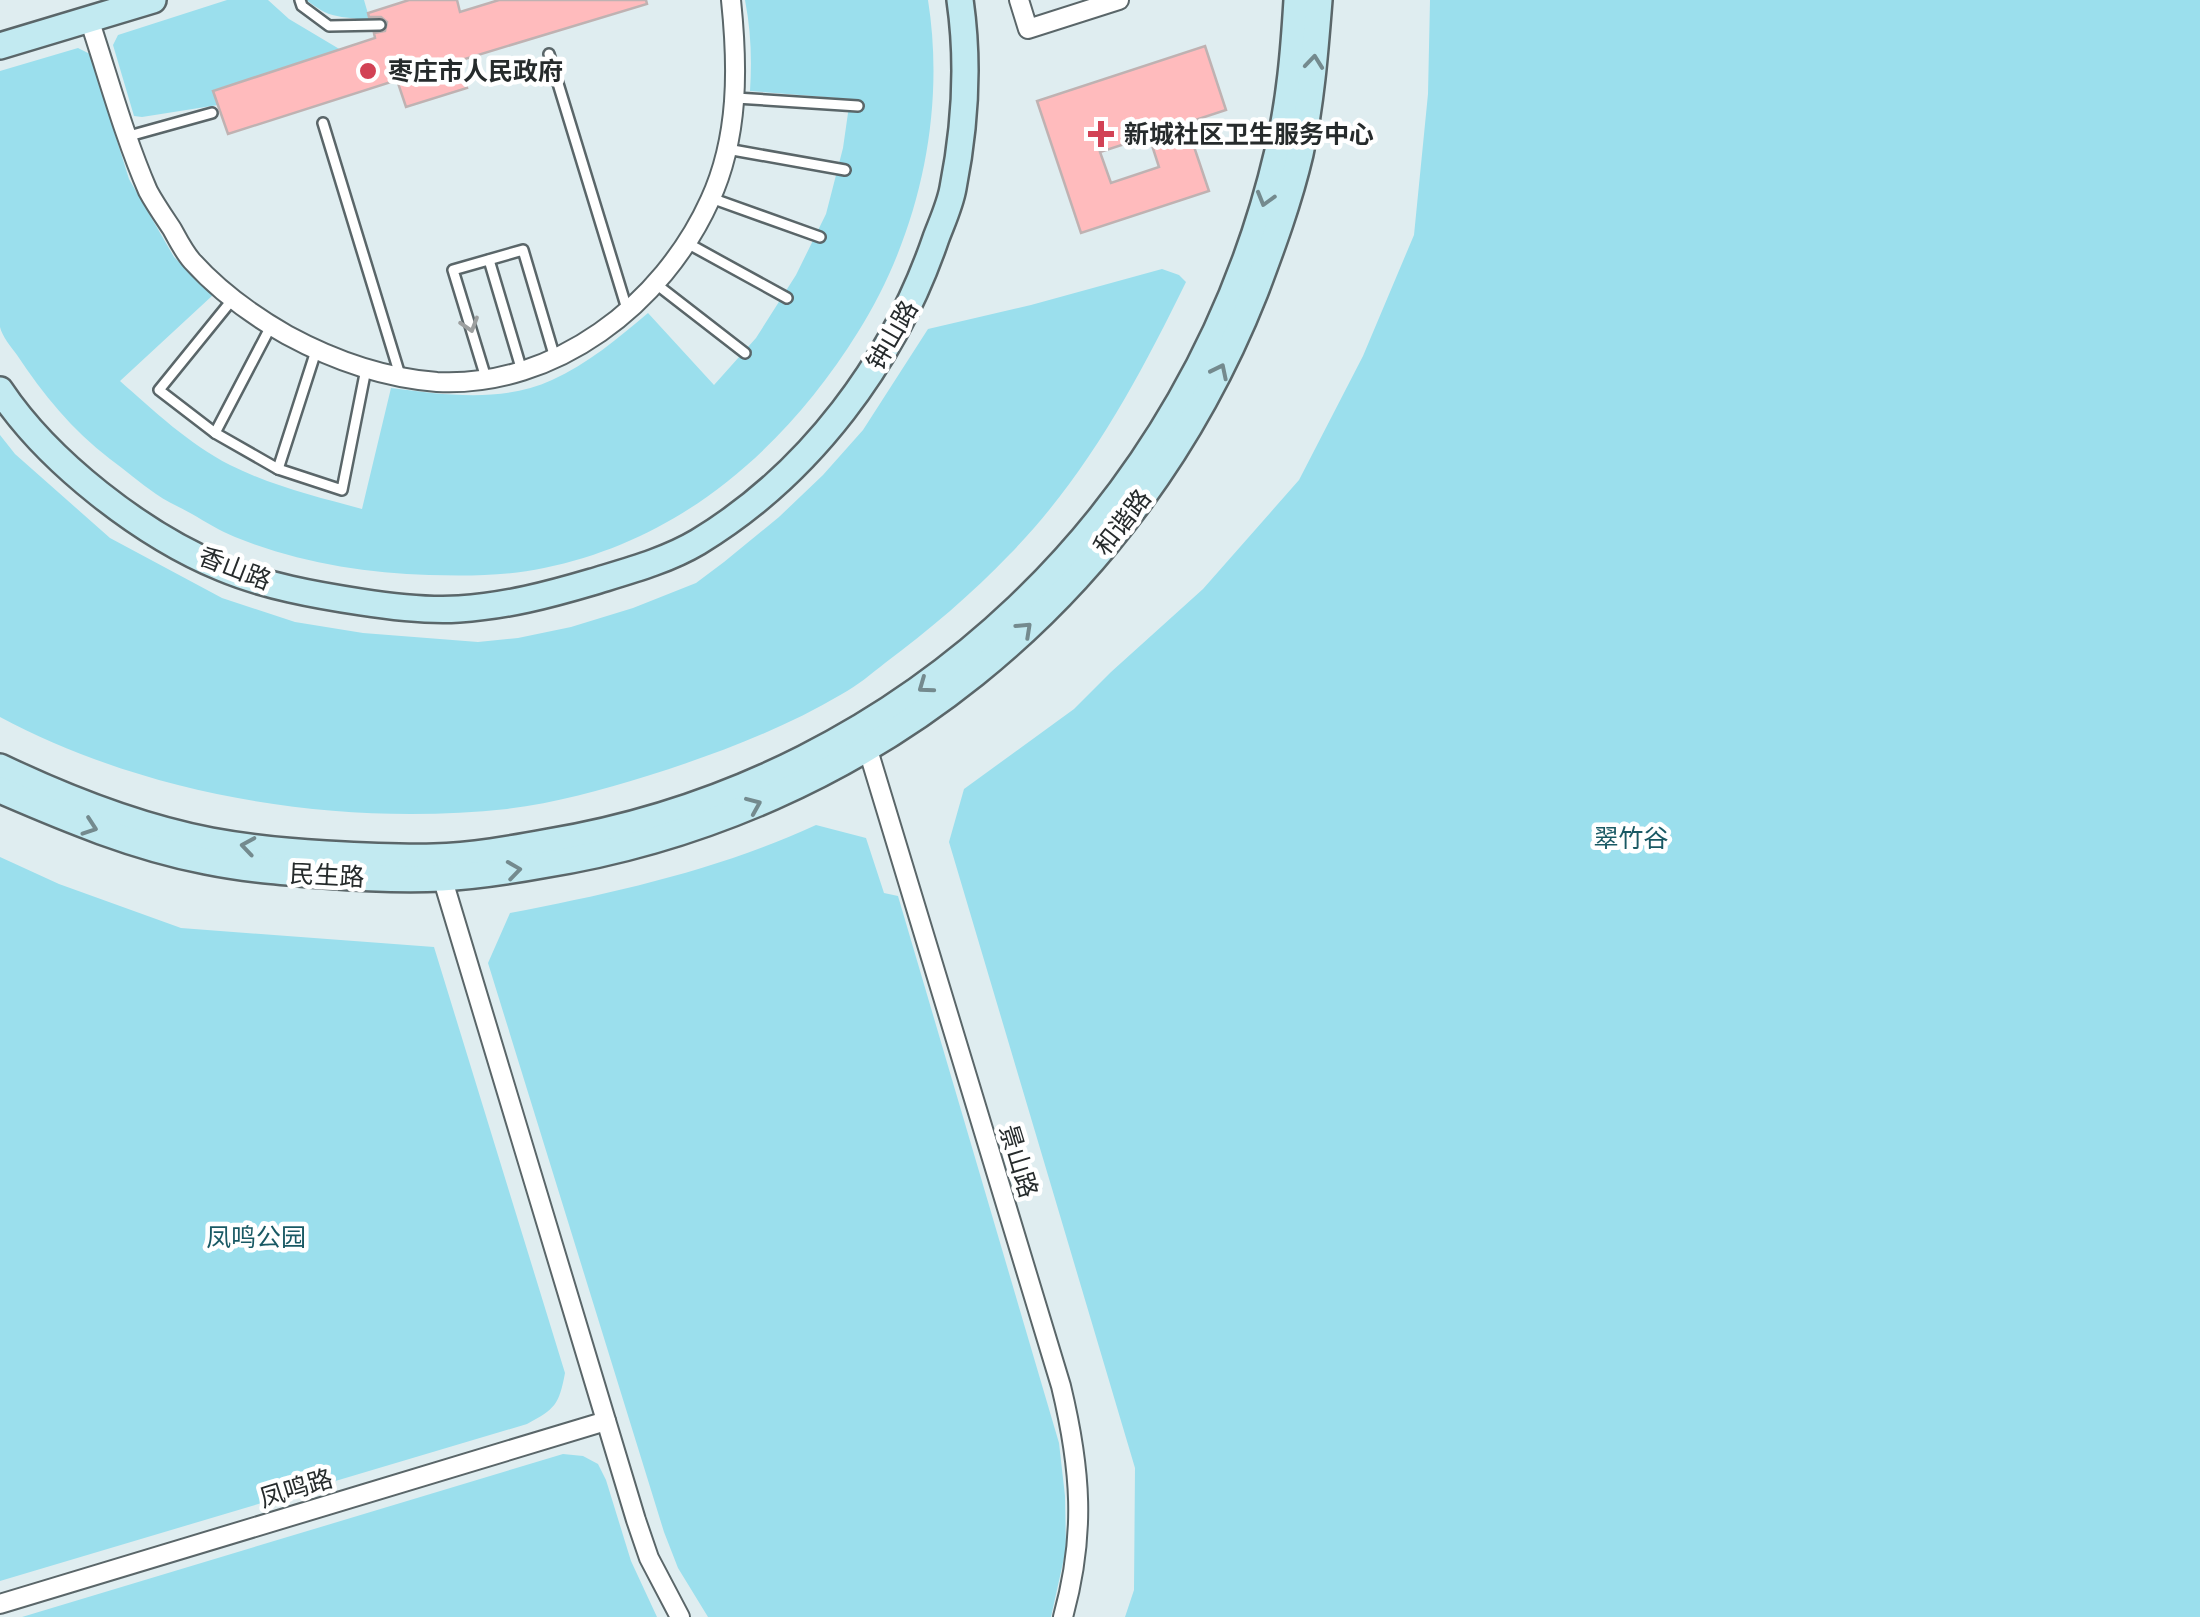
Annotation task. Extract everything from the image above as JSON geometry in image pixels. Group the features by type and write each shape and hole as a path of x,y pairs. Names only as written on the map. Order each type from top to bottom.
{"main road":[{"path":"0,46 153,0"},
{"name":"钟山路","path":"530,600 642,568 696,543 752,504 818,442 876,366 921,282 953,192 966,103 960,0"},
{"name":"和谐路","path":"660,829 750,808 812,780 1016,610 1101,517 1169,420 1221,321 1262,212 1279,148 1298,0"},
{"name":"和谐路","path":"864,738 932,708 1030,626 1118,530 1188,432 1240,329 1282,219 1300,153 1319,0"},
{"name":"香山路","path":"0,390 75,475 147,529 222,568 311,595 398,608 455,610 530,600"},
{"name":"民生路","path":"0,767 77,801 209,840 440,868"},
{"name":"民生路","path":"0,790 70,820 205,861 358,877 574,860 660,829"}],"street":[{"path":"90,19 149,192 190,260 232,300 316,351 401,377 439,382 486,380 522,371 594,338 656,284 687,244 711,198 736,98 732,0"},
{"path":"1020,0 1028,29 1120,0"},
{"name":"景山路","path":"864,738 1056,1368 1071,1430 1080,1507 1064,1617"},
{"path":"440,868 648,1558 680,1617"},
{"name":"凤鸣路","path":"0,1604 606,1421"}],"lane":[{"path":"300,0 302,6 329,26 380,24"},
{"path":"548,54 627,312"},
{"path":"736,98 858,106"},
{"path":"129,136 212,113"},
{"path":"323,123 401,377"},
{"path":"726,149 845,170"},
{"path":"711,198 820,238"},
{"path":"687,244 787,298"},
{"path":"486,380 453,270 522,250 555,358"},
{"path":"489,260 522,371"},
{"path":"656,284 745,353"},
{"path":"232,300 159,390 216,433 278,469 342,490 366,368"},
{"path":"216,433 270,326"},
{"path":"278,469 316,351"}],"green space":[{"path":"227,0 268,0 289,19 341,50 214,90 218,105 134,116 113,45 118,35"},
{"path":"306,0 364,0 371,24 328,14"},
{"path":"745,0 928,0 933,86 923,172 912,214 879,295 829,375 763,451 684,512 641,536 594,555 544,568 472,575 355,569 258,546 165,500 96,448 48,397 3,334 0,71 78,48 90,54 129,179 174,257 213,295 120,381 186,437 230,465 278,485 362,509 391,388 473,395 533,387 590,358 648,313 714,385 756,338 796,275 826,214 843,148 850,99 750,91"},
{"name":"翠竹谷","path":"1430,0 2200,0 2200,1617 1125,1617 1134,1590 1135,1468 949,842 964,789 1074,709 1203,589 1299,480 1363,356 1414,235 1428,94"},
{"path":"1162,269 1186,282 1109,425 1038,524 950,611 853,687 795,719 722,750 630,781 543,803 443,813 378,813 312,809 182,786 58,745 0,717 0,435 15,454 110,538 222,598 295,622 363,633 478,642 518,638 633,608 696,583 724,562 779,517 863,430 928,329"},
{"path":"816,825 866,838 884,893 898,896 1059,1443 1066,1549 1051,1617 708,1617 678,1568 664,1532 488,963 510,913 665,878 741,855"},
{"name":"凤鸣公园","path":"0,857 59,884 181,928 434,947 565,1373 558,1399 550,1410 527,1424 0,1581"},
{"path":"563,1454 583,1456 598,1464 631,1561 657,1617 22,1617"}],"building":[{"name":"枣庄市人民政府","path":"409,0 457,0 460,12 499,0 646,0 647,4 458,61 467,88 406,107 397,80 228,134 213,91 375,38 374,33 385,31 387,22 381,17 369,17 368,13"},
{"name":"新城社区卫生服务中心","path":"1205,46 1226,110 1186,123 1209,191 1081,233 1037,101","holes":["1149,136 1159,167 1111,183 1100,152"]}],"place":[{"name":"枣庄市人民政府","path":"368,71"},
{"name":"新城社区卫生服务中心","path":"1101,134"}]}
